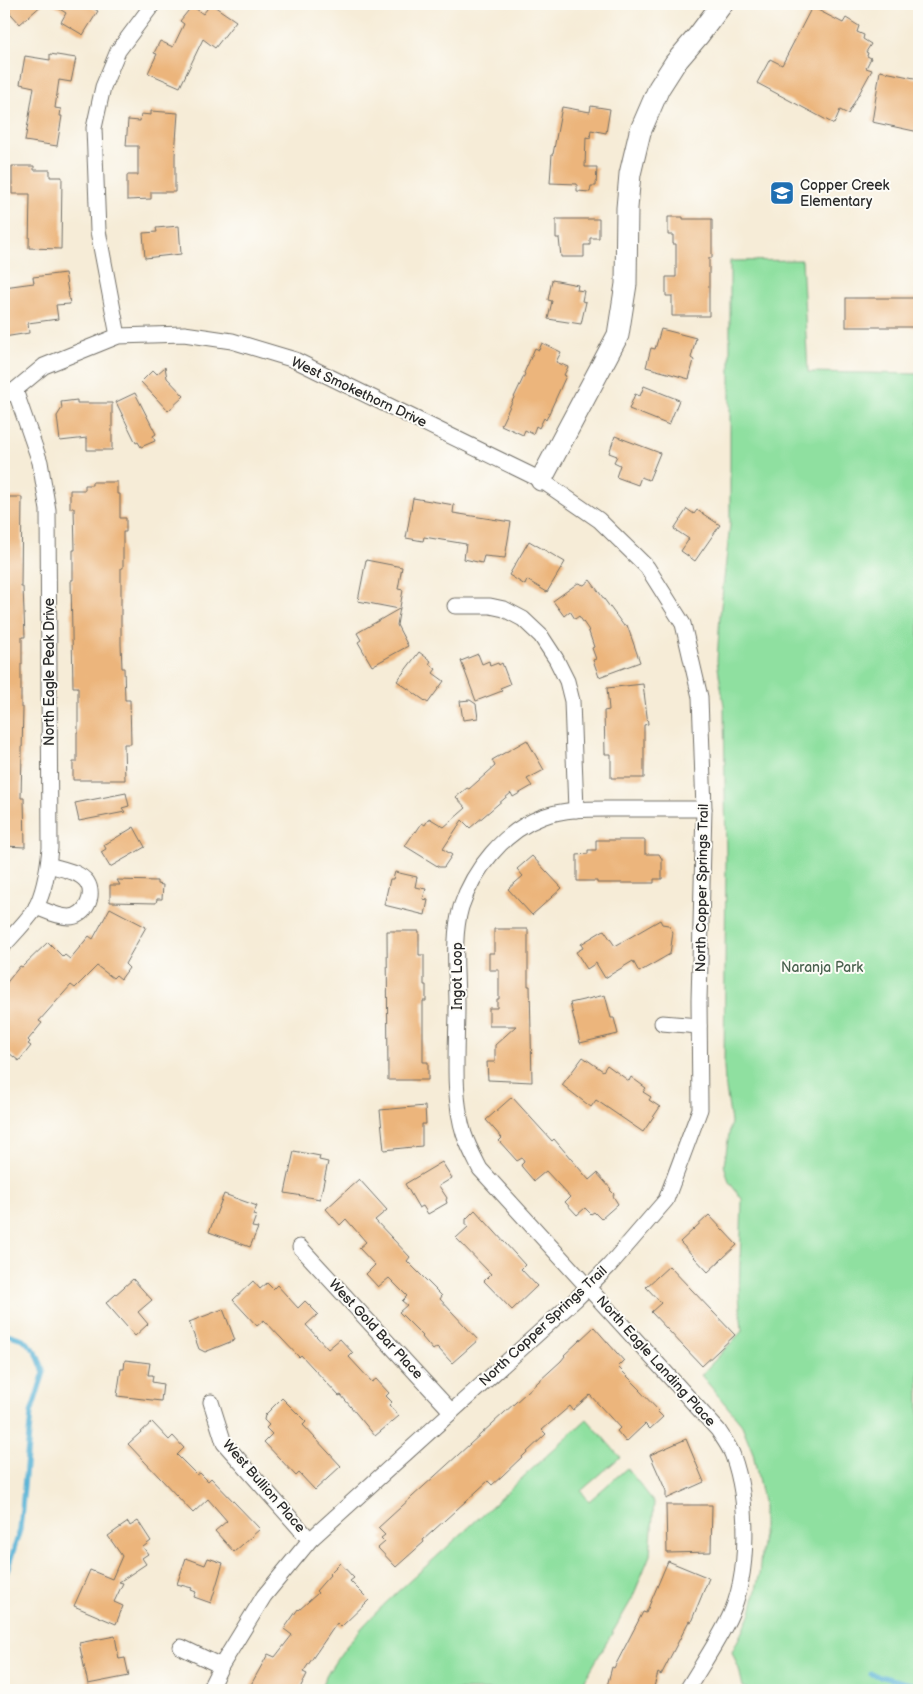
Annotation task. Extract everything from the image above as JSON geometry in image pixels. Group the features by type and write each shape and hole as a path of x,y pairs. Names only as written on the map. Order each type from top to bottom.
{"street":[{"path":"118,336 98,231 94,128 103,88 118,52 153,4"},
{"path":"541,480 618,335 626,284 627,208 630,174 640,132 658,88 674,63 698,36 722,4"},
{"name":"West Smokethorn Drive","path":"9,393 44,366 118,336 184,334 204,336 232,341 295,360 541,480"},
{"name":"North Eagle Peak Drive","path":"4,945 36,907 49,865 50,838 48,510 40,462 9,393"},
{"name":"North Copper Springs Trail","path":"209,1690 221,1666 264,1596 310,1540 575,1300 608,1266 666,1200 700,1109 699,1026 704,809 700,696 683,624 647,566 599,520 541,480"},
{"path":"455,606 490,606 504,609 523,620 541,636 556,659 567,681 572,701 576,810"},
{"name":"Ingot Loop","path":"588,1286 480,1169 464,1132 459,1109 457,1076 456,935 461,908 470,883 484,861 503,842 525,826 542,817 576,810 704,809"},
{"path":"36,907 61,916 71,917 79,914 88,903 89,887 86,881 67,870 49,865"},
{"path":"662,1023 699,1026"},
{"name":"West Gold Bar Place","path":"300,1247 452,1411"},
{"name":"North Eagle Landing Place","path":"588,1286 718,1430 732,1454 740,1481 743,1502 744,1551 738,1595 729,1617 687,1690"},
{"name":"West Bullion Place","path":"210,1402 224,1443 310,1540"},
{"path":"181,1647 221,1666"}],"green space":[{"name":"Naranja Park","path":"802,260 808,372 919,374 919,1690 750,1690 743,1687 739,1669 732,1652 751,1613 759,1576 763,1532 763,1502 753,1453 741,1423 701,1375 742,1331 739,1295 742,1199 729,1182 724,1165 731,1122 724,1067 726,861 724,706 717,661 730,525 730,261"},
{"path":"587,1419 620,1457 581,1491 589,1501 627,1468 654,1502 650,1555 632,1599 583,1683 572,1690 319,1690 330,1669 344,1650 375,1614"}],"building":[{"path":"4,4 43,4 20,24"},
{"path":"52,4 86,4 98,11 83,35 61,22 66,13"},
{"path":"211,4 236,21 215,48 203,39 180,87 148,73 157,54 154,53 160,41 173,47 184,24 180,21 192,6 203,14"},
{"path":"812,7 843,23 846,18 859,26 857,32 864,35 863,39 871,44 866,52 868,53 867,56 871,58 866,68 872,70 848,114 840,110 834,124 757,83 770,59 782,65"},
{"path":"50,54 76,58 71,82 59,80 55,108 61,109 60,116 62,116 57,146 25,141 34,87 20,84 25,56 50,60"},
{"path":"880,71 919,79 919,132 872,122"},
{"path":"591,106 610,109 606,133 591,130 590,138 586,137 585,167 597,167 596,186 591,186 590,192 577,191 577,184 550,183 552,154 562,107 590,112"},
{"path":"151,111 178,113 175,192 151,192 151,199 127,200 127,175 138,175 138,146 126,146 128,120 140,121 141,114 151,115"},
{"path":"12,166 34,166 34,170 50,170 50,177 62,177 61,249 29,248 30,194 12,194"},
{"path":"668,217 712,219 712,258 709,258 709,316 672,316 672,296 666,296 666,277 676,277 676,244 673,244 673,235 668,235"},
{"path":"556,219 599,219 599,238 590,238 590,245 584,245 584,257 561,257 559,238 556,238"},
{"path":"179,226 181,254 145,258 143,233 157,232 156,228"},
{"path":"65,273 70,304 56,305 58,319 28,323 29,333 4,337 4,287 34,283 33,277"},
{"path":"552,280 578,285 577,290 584,291 582,301 586,302 581,324 548,319 552,301 548,300"},
{"path":"846,298 919,298 919,327 846,327"},
{"path":"661,329 696,338 691,358 694,360 689,379 646,367 651,348 655,349"},
{"path":"542,343 561,352 556,362 568,367 564,375 566,376 546,420 544,418 539,428 536,426 533,434 525,430 523,435 501,425 535,348 539,350"},
{"path":"165,367 167,378 184,396 168,411 141,382 153,370 157,374"},
{"path":"644,386 679,400 669,425 629,409 635,394 640,396"},
{"path":"135,393 156,434 153,436 155,441 141,447 138,442 136,443 116,402"},
{"path":"77,400 77,403 112,403 112,450 87,450 87,438 60,441 57,416 62,408 61,402"},
{"path":"615,436 660,453 649,480 641,477 638,485 616,477 620,465 614,462 617,456 609,453"},
{"path":"92,482 117,482 117,494 120,494 120,518 126,518 126,532 123,532 123,568 121,568 121,644 125,700 130,700 131,744 124,744 125,780 73,780 73,762 77,762 78,687 73,687 71,580 73,580 73,550 75,550 74,508 70,508 70,490 85,490 85,485 92,485"},
{"path":"4,497 22,497 21,587 23,587 25,637 22,637 21,664 21,708 23,708 21,798 24,798 25,847 4,846"},
{"path":"413,498 454,505 453,513 511,522 505,558 484,556 482,563 464,559 466,544 424,537 423,541 406,538"},
{"path":"687,509 694,514 697,510 720,525 695,561 681,551 689,539 674,529"},
{"path":"529,541 565,562 547,592 527,580 525,585 509,575"},
{"path":"366,560 402,567 398,589 403,590 397,625 408,646 372,666 358,642 361,640 357,633 399,609 358,601"},
{"path":"590,580 624,626 627,625 640,662 599,677 593,660 596,659 588,629 579,616 575,619 570,611 564,616 553,601 578,583 584,585"},
{"path":"419,652 431,661 429,664 436,669 433,673 444,681 428,703 397,681"},
{"path":"478,654 482,664 489,661 490,666 502,663 510,684 500,688 502,691 476,701 461,661"},
{"path":"643,684 648,724 644,725 644,778 611,778 611,754 605,754 604,711 609,710 607,688"},
{"path":"470,700 476,704 478,718 463,720 460,701"},
{"path":"527,740 544,770 527,779 532,786 513,797 511,793 470,828 462,820 443,849 452,855 444,867 439,867 405,846 415,831 422,823 425,825 429,818 444,827 466,808 456,797 467,788 469,789 495,766 492,760"},
{"path":"126,793 129,806 122,808 125,812 79,821 75,803"},
{"path":"134,827 145,847 110,867 101,852 106,849 104,845"},
{"path":"596,840 645,840 645,854 659,854 662,859 662,879 654,879 654,883 577,881 577,855 588,854 588,850 596,850"},
{"path":"532,856 562,888 532,915 508,889 523,876 517,869"},
{"path":"395,872 417,877 415,887 426,889 423,899 428,900 425,915 384,905 390,879 393,879"},
{"path":"117,880 157,881 157,884 163,885 162,899 157,899 156,903 110,902 110,885 120,885"},
{"path":"110,908 146,927 125,964 129,968 121,979 116,975 113,978 97,966 75,988 71,985 39,1021 42,1023 28,1040 30,1042 28,1044 31,1046 19,1061 4,1049 4,986 20,966 22,967 48,942 63,957 65,955 70,959 89,936 93,939"},
{"path":"660,920 662,924 668,925 673,932 670,954 639,972 633,961 605,978 596,963 587,969 576,952 583,948 581,944 604,930 615,946"},
{"path":"494,929 528,929 532,1082 488,1080 487,1062 495,1062 495,1045 516,1026 489,1026 489,1008 497,1008 497,999 499,999 499,970 489,970 489,953 494,953"},
{"path":"387,931 419,931 419,955 424,955 424,985 426,985 426,1001 423,1001 423,1062 428,1062 428,1080 388,1080"},
{"path":"605,995 611,1018 614,1018 618,1034 580,1043 570,1003"},
{"path":"583,1057 603,1071 607,1065 629,1081 631,1077 646,1088 643,1092 651,1097 649,1100 660,1107 643,1132 596,1100 591,1107 562,1085"},
{"path":"512,1097 552,1141 554,1139 589,1180 597,1173 611,1189 618,1204 601,1219 594,1212 591,1214 585,1208 577,1215 565,1202 570,1197 546,1171 534,1181 522,1167 521,1165 524,1162 522,1158 517,1161 499,1141 502,1138 486,1120"},
{"path":"425,1106 426,1124 422,1124 422,1146 384,1150 380,1110"},
{"path":"294,1151 320,1156 319,1160 328,1162 320,1199 285,1193"},
{"path":"442,1162 452,1178 439,1186 447,1198 447,1203 428,1214 423,1206 419,1208 405,1184"},
{"path":"359,1179 387,1210 375,1220 410,1257 407,1261 442,1296 440,1299 478,1340 452,1363 437,1347 433,1350 423,1336 399,1312 407,1305 402,1301 407,1296 389,1278 378,1287 366,1274 375,1265 359,1248 366,1242 346,1219 340,1225 326,1209"},
{"path":"224,1194 257,1206 253,1215 256,1216 252,1227 258,1228 250,1247 209,1232"},
{"path":"475,1210 525,1265 521,1269 537,1286 512,1310 484,1281 491,1274 456,1238 468,1227 466,1219"},
{"path":"709,1215 737,1245 708,1272 680,1242"},
{"path":"669,1266 735,1335 702,1366 651,1312 661,1303 646,1287"},
{"path":"133,1279 152,1300 138,1312 148,1324 135,1336 106,1303"},
{"path":"253,1281 260,1289 267,1283 273,1289 277,1285 298,1308 305,1301 318,1314 306,1325 328,1349 340,1339 353,1353 349,1357 372,1382 376,1379 389,1393 386,1396 392,1402 389,1405 399,1416 375,1436 341,1395 339,1396 301,1355 299,1357 264,1320 257,1326 233,1300"},
{"path":"223,1309 235,1340 205,1352 199,1349 189,1322"},
{"path":"594,1327 624,1361 618,1367 640,1389 663,1417 650,1429 645,1424 626,1442 617,1431 620,1428 590,1395 573,1410 570,1406 542,1430 546,1434 502,1476 492,1485 488,1481 396,1567 378,1548 385,1542 381,1538 385,1535 378,1528 561,1361 564,1355"},
{"path":"125,1360 150,1363 148,1375 153,1375 152,1382 163,1384 161,1401 117,1396 121,1369 124,1369"},
{"path":"282,1398 306,1422 303,1425 341,1466 315,1490 299,1473 296,1476 264,1442 272,1434 266,1428 269,1425 264,1420 265,1415"},
{"path":"152,1422 169,1440 173,1436 184,1448 177,1455 197,1475 200,1473 208,1481 211,1478 260,1529 234,1552 215,1531 227,1521 208,1499 193,1513 128,1444"},
{"path":"686,1439 704,1482 666,1499 666,1491 650,1455"},
{"path":"666,1505 712,1505 711,1552 667,1553"},
{"path":"138,1521 151,1541 143,1547 148,1554 142,1558 146,1564 119,1582 123,1583 114,1602 123,1606 116,1624 74,1606 90,1570 112,1579 122,1556 108,1536 128,1522 130,1526"},
{"path":"186,1558 205,1565 208,1558 223,1563 211,1603 194,1597 196,1592 191,1590 192,1588 177,1584"},
{"path":"668,1561 709,1578 691,1622 689,1621 661,1675 658,1673 653,1690 606,1690 612,1667 614,1668 643,1612 646,1613"},
{"path":"340,1563 354,1578 350,1581 369,1600 341,1627 337,1623 303,1672 307,1674 299,1690 248,1690 268,1654 275,1657 292,1635 284,1629 298,1609 318,1593 316,1591"},
{"path":"115,1636 119,1659 125,1658 129,1676 88,1684 79,1643"}],"waterway":[{"path":"4,1333 23,1339 36,1352 44,1372 31,1413 20,1530 4,1580"},
{"path":"871,1674 919,1686"}],"place":[{"name":"Copper Creek Elementary","path":"782,193"}]}
